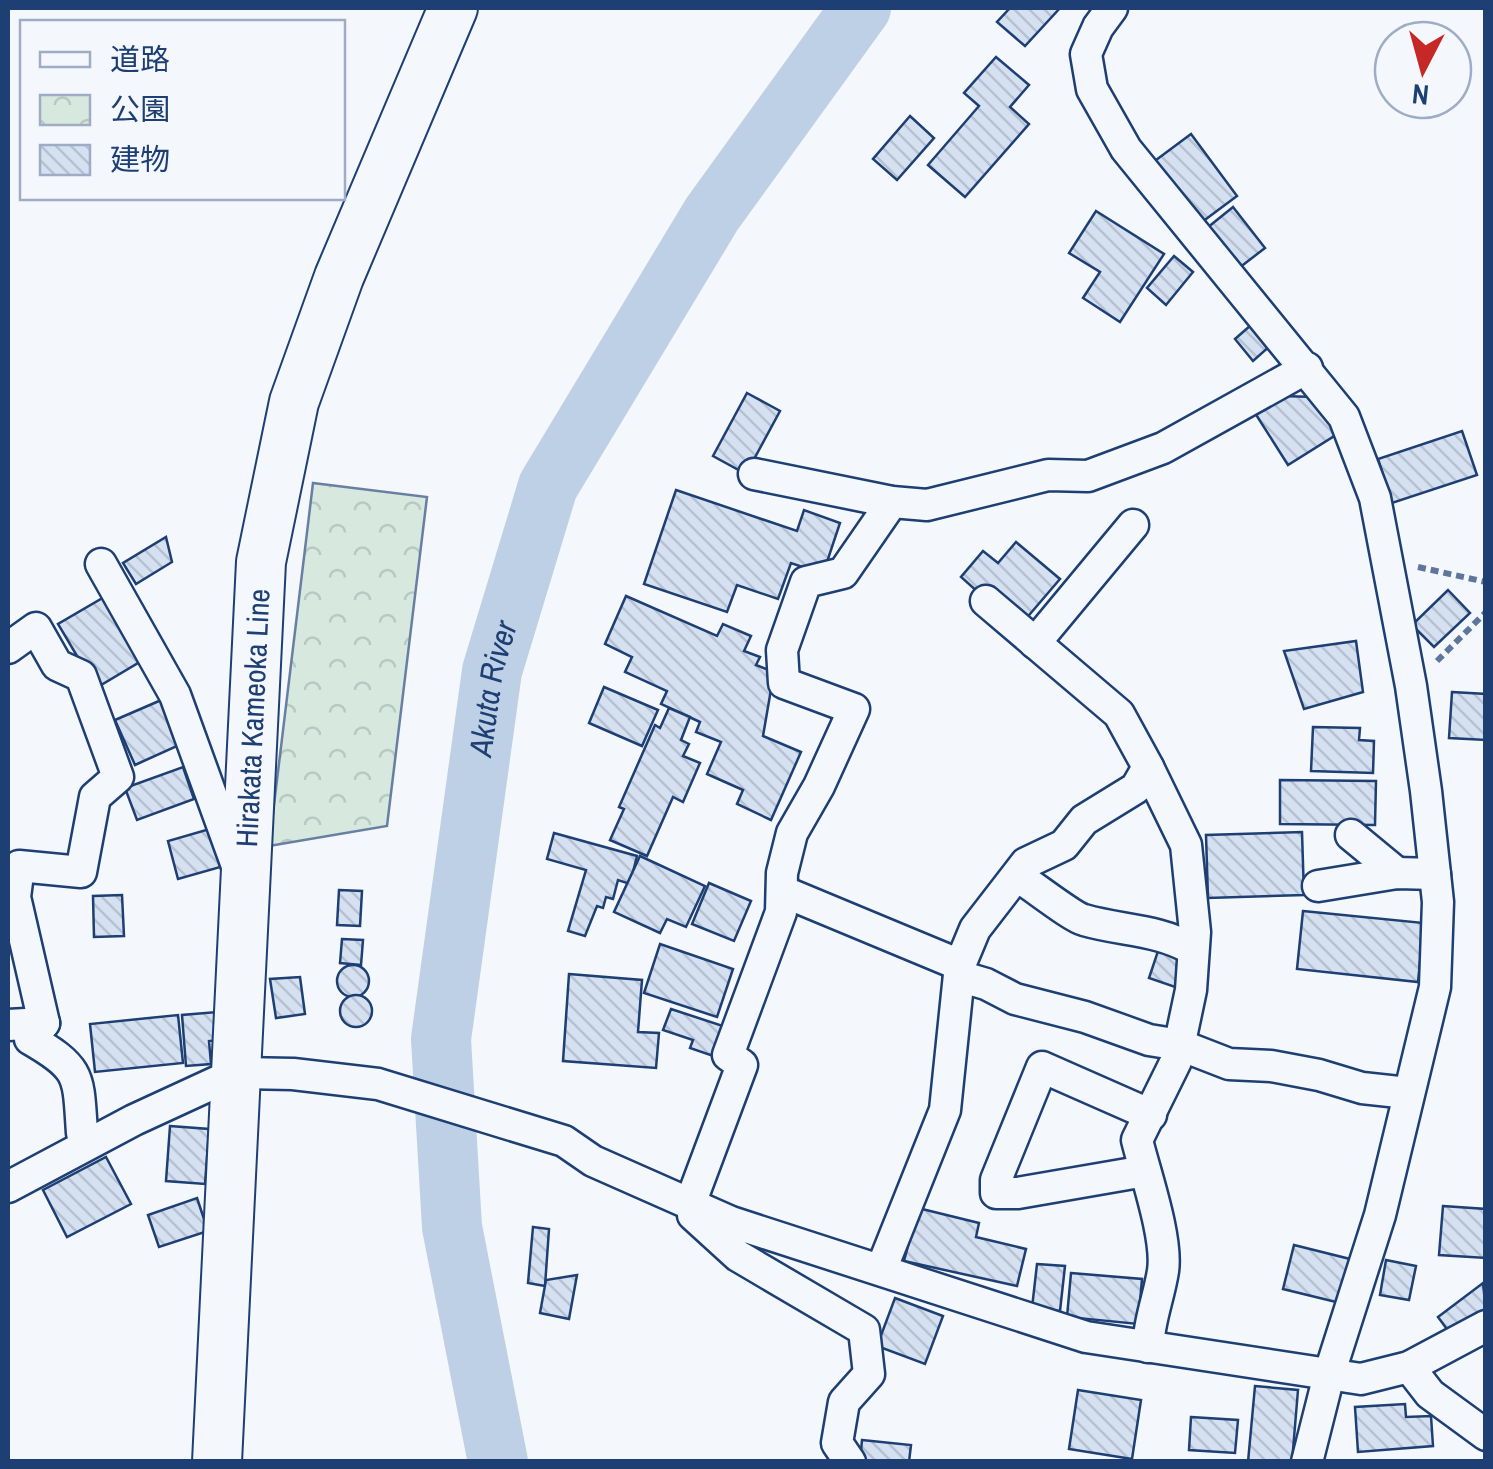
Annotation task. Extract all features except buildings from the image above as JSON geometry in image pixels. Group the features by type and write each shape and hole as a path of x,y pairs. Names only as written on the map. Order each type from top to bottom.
{"main road":[{"name":"Hirakata Kameoka Line","path":"217,1462 261,562 294,402 339,277 452,8"}],"street":[{"path":"1112,8 1086,54 1092,89 1126,149 1344,417 1376,498 1411,686 1438,902 1435,987 1380,1214 1329,1375 1307,1462"},
{"path":"754,474 927,506 1048,475 1088,476 1163,448 1307,368"},
{"path":"681,1200 742,1064 728,1055 781,912 792,833 819,786 854,709 784,682 782,650 806,582 844,573 892,502"},
{"path":"1035,643 1133,525"},
{"path":"102,564 176,694 245,887"},
{"path":"986,601 1119,714 1186,845 1195,932 1191,990 1176,1061 1137,1140 1164,1268 1149,1323 1148,1347"},
{"path":"8,648 36,628 57,665 81,676 118,777 95,796 81,872 19,866 16,897 44,1024"},
{"path":"881,1270 945,1110 959,971 976,928 1026,864 1064,845 1084,820 1136,788 1148,767"},
{"path":"1351,834 1397,872"},
{"path":"1318,886 1397,872 1435,874"},
{"path":"1017,876 1080,920 1170,936 1192,948"},
{"path":"782,891 1015,999 1086,1017 1150,1040 1180,1045 1228,1064 1271,1066 1318,1074 1362,1088 1408,1094"},
{"path":"8,1025 44,1024"},
{"path":"44,1024 30,1039 58,1056 78,1077 82,1133"},
{"path":"1145,1171 1018,1194 996,1193 996,1180 1042,1068 1151,1115"},
{"path":"8,1187 134,1120 236,1074 294,1074 378,1084 564,1140 592,1161 731,1222 1086,1338 1361,1379 1409,1368 1486,1326"},
{"path":"681,1200 738,1256 864,1330 869,1374 844,1402 837,1442 850,1462"},
{"path":"1409,1368 1430,1394 1486,1436"}],"path":[{"path":"1385,560 1486,582"},
{"path":"1411,686 1486,612"}],"green space":[{"path":"313,483 427,497 387,826 269,846"}],"waterway":[{"name":"Akuta River","path":"498,1462 452,1227 441,1039 492,671 548,486 712,214 861,8"}]}
